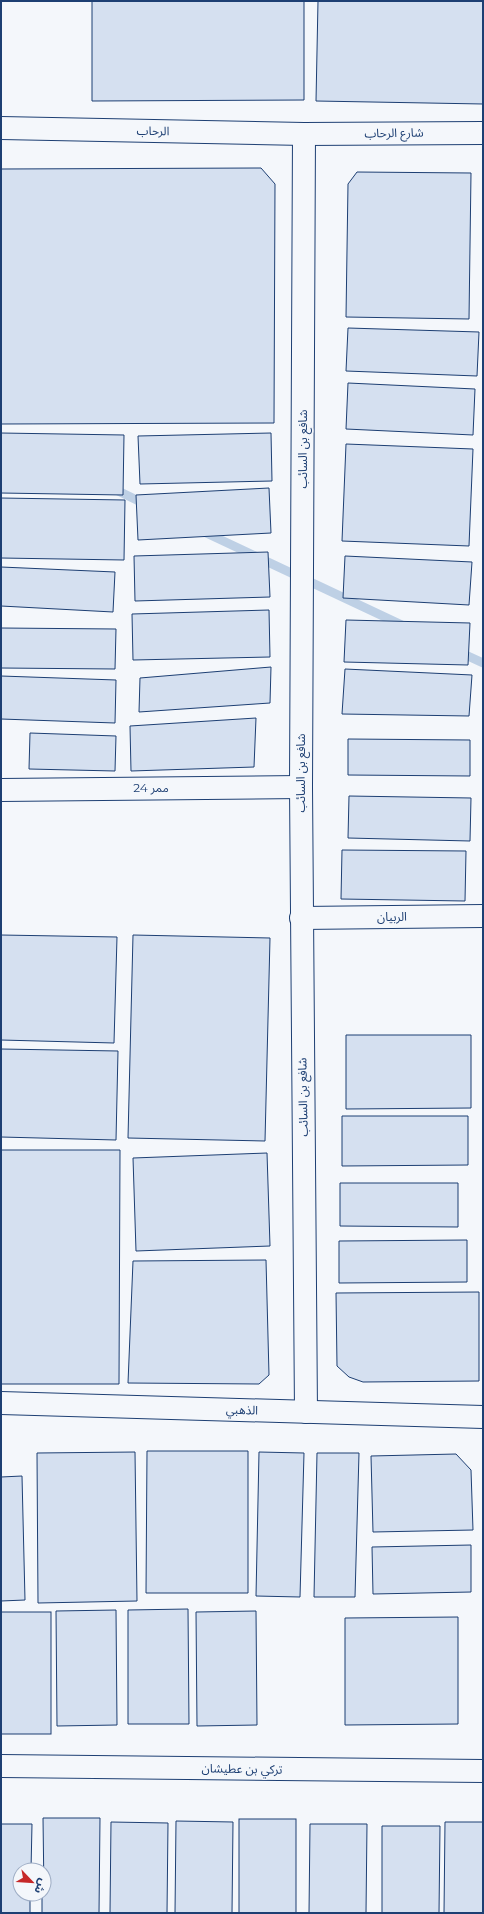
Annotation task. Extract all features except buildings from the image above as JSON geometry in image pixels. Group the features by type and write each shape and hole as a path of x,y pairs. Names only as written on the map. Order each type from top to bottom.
{"street":[{"name":"الرحاب","path":"1,128 304,134"},
{"name":"شارع الرحاب","path":"304,134 483,132"},
{"name":"شافع بن السائب","path":"304,134 301,918 306,1412"},
{"name":"ممر 24","path":"1,790 301,787"},
{"name":"الربيان","path":"301,918 483,916"},
{"name":"الذهبي","path":"1,1403 481,1419"},
{"name":"تركي بن عطيشان","path":"1,1766 483,1771"}],"waterway":[{"path":"112,488 147,505"},
{"path":"202,531 404,626"},
{"path":"457,651 483,663"}]}
